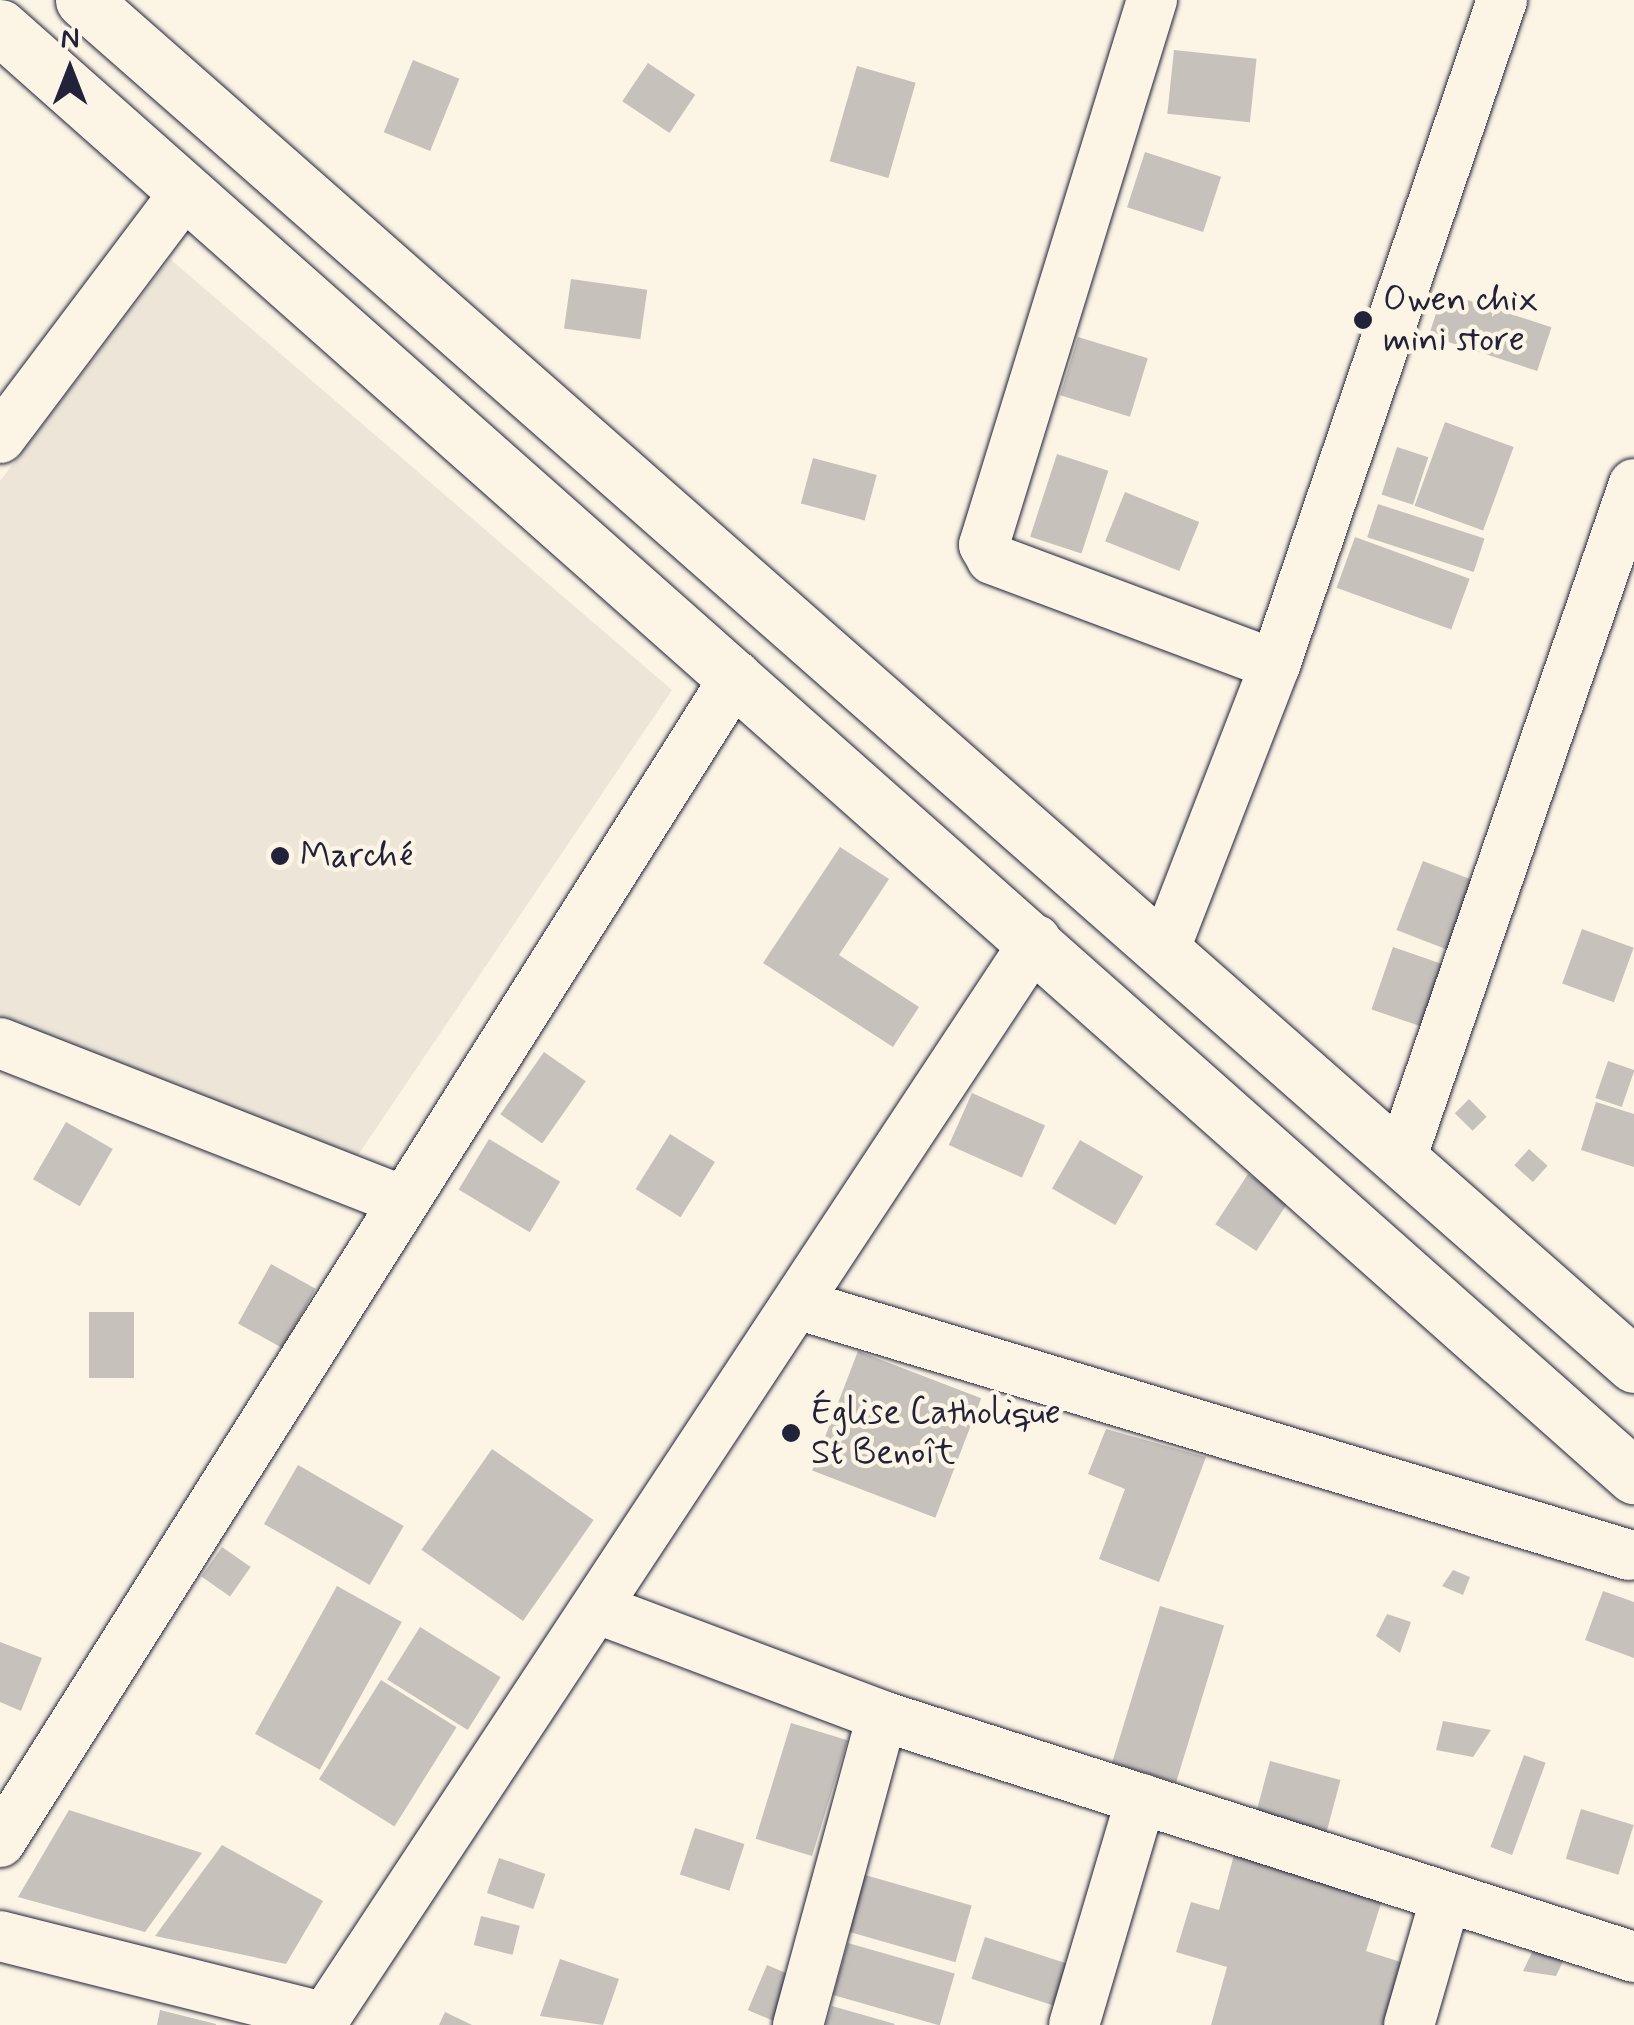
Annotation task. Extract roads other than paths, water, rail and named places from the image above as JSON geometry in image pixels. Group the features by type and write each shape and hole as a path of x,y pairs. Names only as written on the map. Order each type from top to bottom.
{"main road":[{"path":"84,0 1634,1365"},
{"path":"0,28 1036,940 1634,1476"}],"street":[{"path":"1152,0 984,545 992,559 1275,665"},
{"path":"1164,950 1275,665 1502,0"},
{"path":"0,438 186,191"},
{"path":"1400,1159 1634,484"},
{"path":"0,1842 399,1199 736,676"},
{"path":"0,1936 321,2021 800,1304 1036,940"},
{"path":"0,1043 399,1199"},
{"path":"800,1304 1632,1553"},
{"path":"598,1609 882,1716 1634,1957"},
{"path":"798,2025 882,1716"},
{"path":"1074,2025 1142,1799"},
{"path":"1409,2025 1446,1897"}],"place":[{"name":"Owen chix mini store","path":"1363,320"},
{"name":"Marché","path":"280,856"},
{"name":"Église Catholique St Benoît","path":"791,1433"}]}
